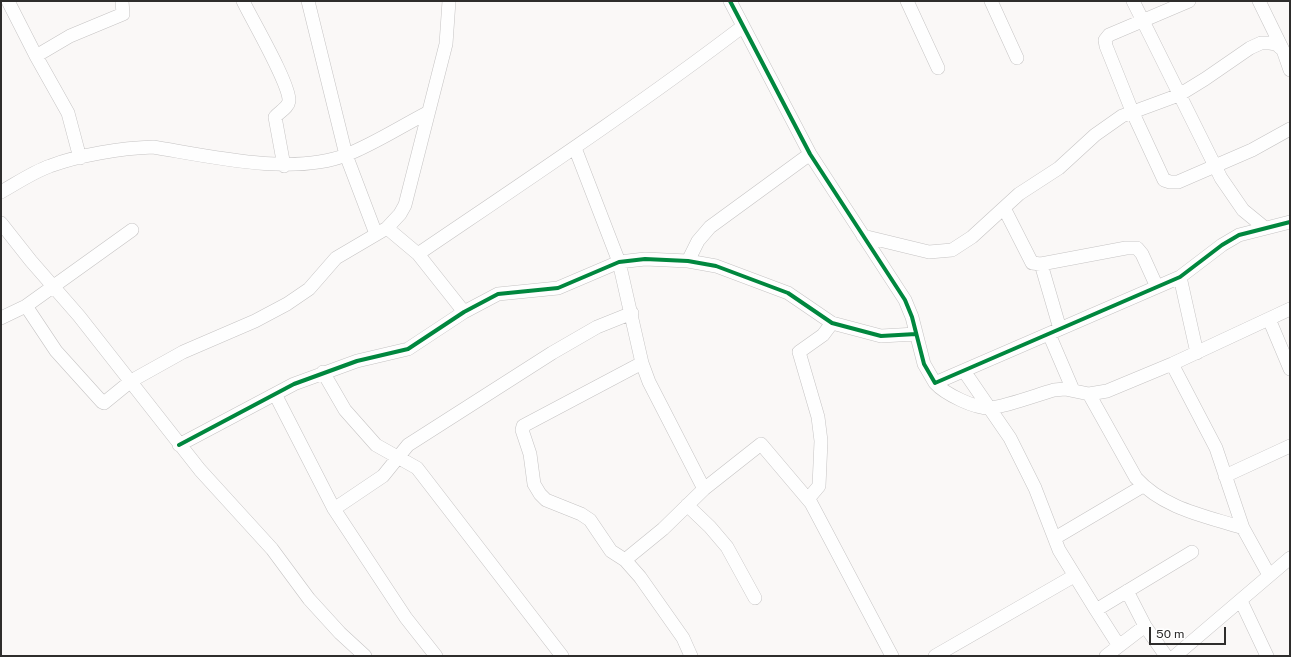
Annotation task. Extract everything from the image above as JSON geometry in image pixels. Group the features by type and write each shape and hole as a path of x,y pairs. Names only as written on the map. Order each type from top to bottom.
{"street":[{"path":"8,1 36,56 68,113 80,158"},
{"path":"36,56 70,36 123,14 122,1"},
{"path":"243,1 276,65 288,96 289,102 287,106 275,117 284,166"},
{"path":"308,1 346,155 382,231 418,254 464,312"},
{"path":"26,306 56,351 102,402 107,402 131,381 183,352 255,321 287,304 309,289 336,258 382,231 400,214 405,204 427,113 446,44 449,1"},
{"path":"730,1 742,27 810,154 905,300 924,364 935,384 942,390 968,403 990,408 1054,390 1073,390 1089,394 1118,388 1290,310"},
{"path":"907,1 938,68"},
{"path":"991,1 1017,58"},
{"path":"1133,1 1142,22 1214,165 1232,197 1243,210 1265,228"},
{"path":"1189,1 1109,36 1105,40 1132,112 1164,180 1178,182 1214,165 1252,150 1290,129"},
{"path":"1259,1 1283,50 1290,70"},
{"path":"418,254 670,82 742,27"},
{"path":"863,236 929,252 952,250 972,237 1019,194 1059,168 1095,135 1115,120 1132,112 1161,103 1179,95 1205,80 1250,48 1261,43 1276,44 1283,50"},
{"path":"1,192 48,166 131,148 153,147 284,166 311,163 346,155 427,113"},
{"path":"575,148 619,262 632,313 642,363 658,401 704,489"},
{"path":"688,261 698,241 710,227 810,154"},
{"path":"1004,208 1032,263 1041,264 1126,248 1137,248 1142,254 1157,287"},
{"path":"935,384 1180,277 1222,245 1239,235 1290,222"},
{"path":"1,223 53,287 79,316 131,381 179,445 217,490 272,548 309,599 340,633 365,656"},
{"path":"1,318 26,306 132,230"},
{"path":"179,445 294,384 323,372 366,358 408,349 464,312 502,292 564,287 619,262 645,259 688,261 731,270 788,293 832,323 881,336 916,334"},
{"path":"1041,264 1054,332 1073,390"},
{"path":"1180,277 1197,353"},
{"path":"334,509 383,476 408,445 552,353 597,327 632,313"},
{"path":"1269,319 1290,369"},
{"path":"808,500 819,486 821,441 818,417 799,352 823,335 832,323"},
{"path":"642,363 523,426 522,430 530,454 534,484 540,494 546,500 586,517 597,529 611,552 625,560 640,577 683,638 690,656"},
{"path":"1172,364 1213,443 1243,528 1269,575"},
{"path":"964,371 1010,438 1035,488 1059,550 1074,576 1120,646"},
{"path":"323,372 345,410 376,445 417,468 562,656"},
{"path":"275,394 334,509 406,618 436,656"},
{"path":"1089,394 1136,478 1143,486 1186,512 1243,528"},
{"path":"625,560 704,489 761,444 808,500 892,656"},
{"path":"1225,476 1290,446"},
{"path":"1054,538 1143,486"},
{"path":"687,505 710,527 727,547 755,598"},
{"path":"1096,610 1192,552"},
{"path":"1175,656 1290,558"},
{"path":"935,656 1074,576"},
{"path":"1127,591 1145,626 1166,656"},
{"path":"1241,601 1267,656"},
{"path":"1106,656 1145,626"}],"cycle path":[{"path":"730,1 810,154 905,300 912,317 924,364 935,383 1180,277 1222,245 1239,235 1290,222"},
{"path":"179,445 294,384 357,361 408,349 464,312 498,294 558,288 619,262 645,259 688,261 716,266 788,293 832,323 881,336 916,334"}]}
